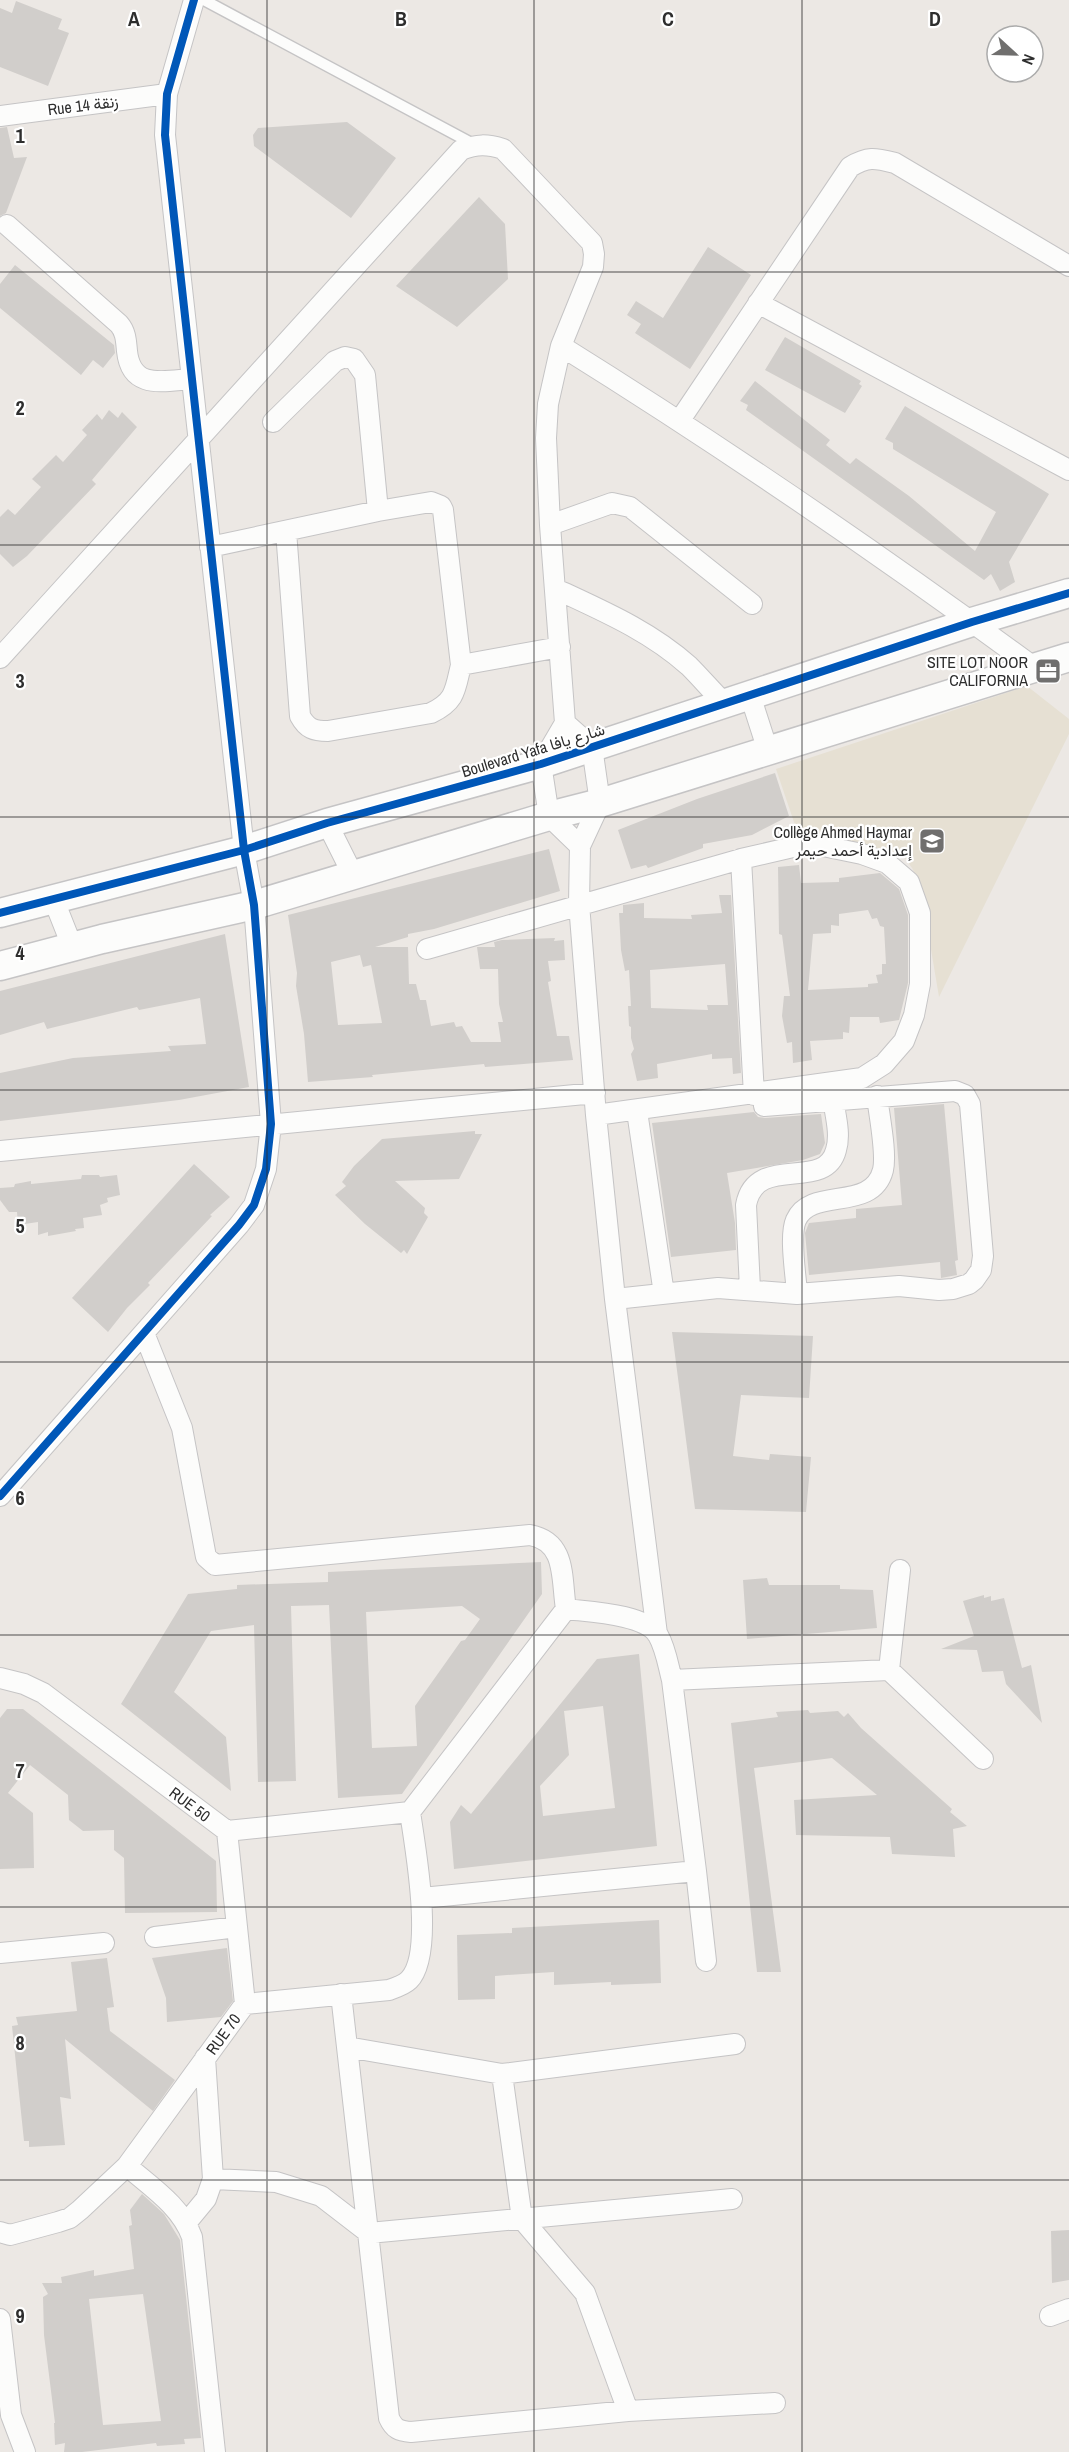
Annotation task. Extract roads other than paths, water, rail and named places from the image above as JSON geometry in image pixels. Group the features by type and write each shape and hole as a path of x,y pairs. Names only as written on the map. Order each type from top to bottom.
{"street":[{"path":"0,1496 254,1205 266,1169 271,1124 254,905 244,850 165,135 167,94 194,0"},
{"name":"Rue 14 زنقة","path":"0,116 167,94"},
{"path":"0,658 461,150 475,145 488,144 503,149 592,243 593,267 561,346 548,404 546,438 565,723 541,764 549,816 580,846"},
{"path":"680,420 850,167 865,158 895,163 1069,266"},
{"path":"7,225 119,324 125,335 129,364 137,375 151,381 191,379"},
{"path":"758,303 1069,470"},
{"path":"561,346 680,420 972,622 1035,669"},
{"path":"273,422 335,360 345,357 354,359 365,375 378,511"},
{"path":"210,547 378,511 431,502 441,506 461,665 454,697 446,706 431,713 328,731 314,731 303,723 300,716 286,531"},
{"path":"550,525 612,503 630,507 752,604"},
{"path":"556,589 641,631 737,699 768,751"},
{"name":"Boulevard Yafa شارع يافا","path":"0,913 244,850 327,823 541,764 972,622 1069,593"},
{"path":"461,665 560,647"},
{"path":"0,966 72,946 254,905 549,816 600,803 1069,657"},
{"path":"565,723 592,747 600,803 580,846 579,904 596,1118 615,1299 657,1634 672,1680 706,1961"},
{"path":"327,823 353,875"},
{"path":"427,949 579,904 793,847 823,846 862,854 887,863 909,882 920,913 920,984 914,1015 904,1041 884,1064 862,1078 596,1118"},
{"path":"741,859 754,1095"},
{"path":"53,898 72,946"},
{"path":"596,1118 638,1118 833,1099 955,1091 965,1095 968,1099 983,1256 981,1270 969,1284 939,1290 899,1286 797,1294 718,1288 615,1299"},
{"path":"0,1151 595,1093"},
{"path":"797,1294 794,1235 796,1218 808,1206 866,1192 872,1188 881,1175 884,1160 877,1096"},
{"path":"750,1289 747,1197 751,1189 763,1179 819,1169 832,1160 838,1140 833,1099"},
{"path":"638,1118 664,1294"},
{"path":"144,1333 182,1428 206,1557 215,1565 530,1535 541,1538 554,1546 566,1609 410,1812"},
{"path":"889,1670 900,1570"},
{"path":"566,1609 637,1620 657,1634"},
{"path":"672,1680 889,1670 983,1759"},
{"name":"RUE 50","path":"0,1678 24,1684 43,1694 227,1831 410,1812"},
{"name":"RUE 70","path":"3,2237 70,2218 127,2166 245,2004 388,1990 409,1980 420,1958 422,1898 410,1812"},
{"path":"227,1831 245,2004"},
{"path":"422,1898 696,1871"},
{"path":"154,1937 237,1928"},
{"path":"0,1953 104,1943"},
{"path":"341,1994 389,2418 394,2428 411,2432 628,2411 775,2403"},
{"path":"347,2047 502,2074 735,2044"},
{"path":"187,2222 206,2199 213,2179 206,2058"},
{"path":"502,2074 522,2219 585,2293 628,2411"},
{"path":"127,2166 178,2210 187,2222 192,2237 216,2452"},
{"path":"213,2179 276,2182 321,2196 369,2233 732,2199"},
{"path":"1050,2316 1069,2309"},
{"path":"0,2319 11,2415 25,2452"}],"lane":[{"path":"204,0 475,145"}],"place":[{"name":"SITE LOT NOOR CALIFORNIA","path":"1048,671"},
{"name":"Collège Ahmed Haymar إعدادية أحمد حيمر","path":"932,841"}]}
